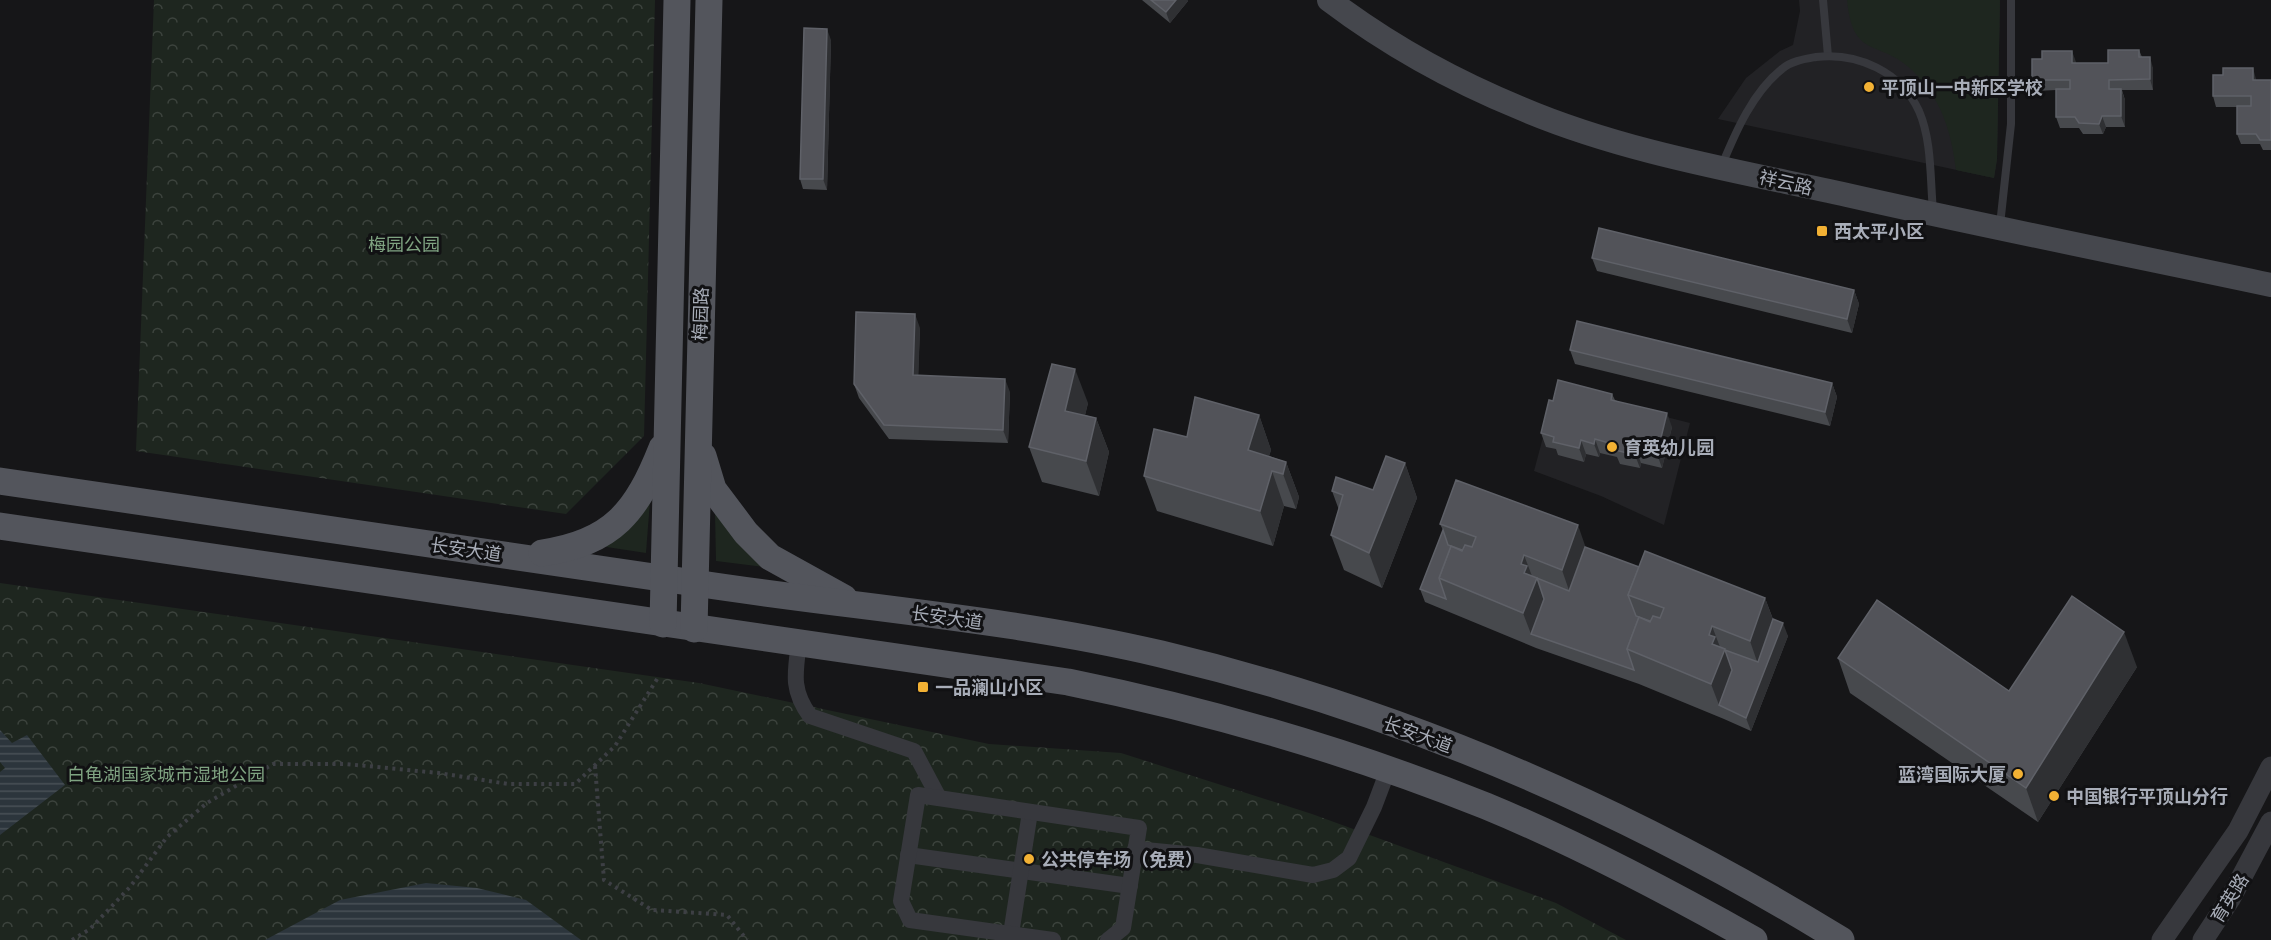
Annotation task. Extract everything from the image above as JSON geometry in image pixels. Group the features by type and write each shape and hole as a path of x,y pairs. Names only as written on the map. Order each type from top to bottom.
{"main road":[{"name":"梅园路","path":"663,624 677,0"},
{"name":"梅园路","path":"694,629 709,0"},
{"name":"祥云路","path":"1329,0 1407,50 1519,108 1618,142 1933,214 2271,285"},
{"path":"518,557 584,544 615,526 631,511 643,492 668,435"},
{"path":"697,435 713,489 746,533 770,556 856,604"},
{"name":"长安大道","path":"0,481 696,584 856,604 1055,634 1159,654 1252,679 1360,713 1569,794 1679,848 1785,906 1841,940"},
{"path":"0,526 1068,682 1152,699 1282,736 1388,770 1486,806 1678,897 1754,940"}],"street":[{"path":"799,643 794,683 803,706 810,716 914,751 939,798"},
{"path":"2162,940 2238,831 2271,766"},
{"path":"1135,849 1197,855 1313,876 1333,870 1348,858 1374,807 1388,770"},
{"path":"1053,940 910,920 901,901 918,795 1138,828 1123,928 1108,940"},
{"path":"1011,934 1030,812"},
{"name":"育英路","path":"2203,940 2230,899 2270,828"},
{"path":"908,855 1130,886"}],"lane":[{"path":"1823,0 1828,56"},
{"path":"2000,228 2011,124 2011,0"},
{"path":"1721,167 1733,139 1766,85 1784,67 1802,59 1828,56 1855,59 1870,64 1898,82 1918,109 1926,131 1933,214"}],"path":[{"path":"72,940 90,929 130,888 167,837 207,803 273,764 346,764 439,773 508,784 575,784 615,746 659,676"},
{"path":"595,766 604,880 652,910 727,915 747,940"}],"shaded area":[{"name":"平顶山一中新区学校","path":"1799,0 2000,0 1997,159 1994,178 1718,119 1746,78 1780,51 1793,45 1800,11"},
{"name":"育英幼儿园","path":"1556,389 1690,423 1664,525 1601,496 1534,471"},
{"path":"0,730 12,743 27,735 65,785 0,835 0,772 5,768 0,762"},
{"path":"426,883 477,888 526,900 581,940 265,940 340,900"}],"green space":[{"name":"梅园公园","path":"154,0 655,0 644,436 566,514 136,451"},
{"path":"1847,0 2000,0 1997,159 1994,178 1956,170 1948,129 1931,93 1913,71 1901,61 1862,41 1855,32 1850,19"},
{"path":"650,501 646,553 600,546"},
{"path":"715,513 765,567 716,561"},
{"name":"白龟湖国家城市湿地公园","path":"0,583 699,683 989,744 1121,753 1312,814 1556,903 1626,940 0,940"}],"building":[{"path":"1151,0 1176,0 1166,12"},
{"path":"804,28 827,29 823,179 800,179"},
{"path":"2108,50 2139,50 2139,57 2150,57 2150,79 2109,80 2109,89 2121,89 2121,116 2102,116 2099,124 2079,123 2075,117 2056,117 2056,89 2070,89 2070,80 2032,80 2032,59 2042,59 2042,51 2072,51 2072,63 2108,63"},
{"path":"2223,68 2253,68 2253,80 2271,80 2271,140 2260,140 2256,134 2237,134 2237,106 2251,106 2251,96 2213,96 2213,75 2223,75"},
{"path":"1599,228 1854,290 1847,319 1592,258"},
{"path":"856,312 915,314 913,375 1005,379 1003,430 884,425 854,384"},
{"path":"1577,321 1832,383 1825,412 1570,350"},
{"path":"1052,364 1075,369 1065,411 1096,418 1086,461 1029,447"},
{"path":"1558,380 1612,394 1611,400 1667,413 1657,454 1636,449 1635,455 1615,450 1616,445 1595,439 1594,444 1581,440 1579,448 1553,442 1554,437 1541,433 1549,400 1553,401"},
{"path":"1195,397 1259,415 1248,450 1286,462 1283,474 1272,471 1260,511 1144,476 1154,429 1187,437"},
{"path":"1386,456 1405,463 1369,553 1331,535 1343,495 1332,491 1336,477 1373,490"},
{"path":"1456,480 1578,525 1562,570 1524,555 1521,564 1527,566 1524,573 1537,578 1523,613 1439,578 1451,546 1462,551 1465,545 1472,547 1476,537 1440,524"},
{"path":"1443,530 1448,545 1451,546 1439,578 1446,599 1420,589"},
{"path":"1585,547 1639,567 1628,595 1636,616 1639,617 1627,649 1634,670 1531,634 1544,599 1537,578 1569,591"},
{"path":"1645,551 1765,598 1750,641 1712,626 1709,635 1715,637 1712,644 1725,649 1711,684 1627,649 1639,617 1650,622 1653,616 1660,618 1664,608 1628,595"},
{"path":"2072,596 2124,632 2026,788 1838,658 1877,600 2009,691"},
{"path":"1773,619 1783,623 1746,718 1719,705 1732,670 1725,650 1758,662"}],"place":[{"name":"平顶山一中新区学校","path":"1869,87"},
{"name":"西太平小区","path":"1822,231"},
{"name":"育英幼儿园","path":"1612,447"},
{"name":"一品澜山小区","path":"923,687"},
{"name":"蓝湾国际大厦","path":"2018,774"},
{"name":"中国银行平顶山分行","path":"2054,796"},
{"name":"公共停车场（免费）","path":"1029,859"}]}
